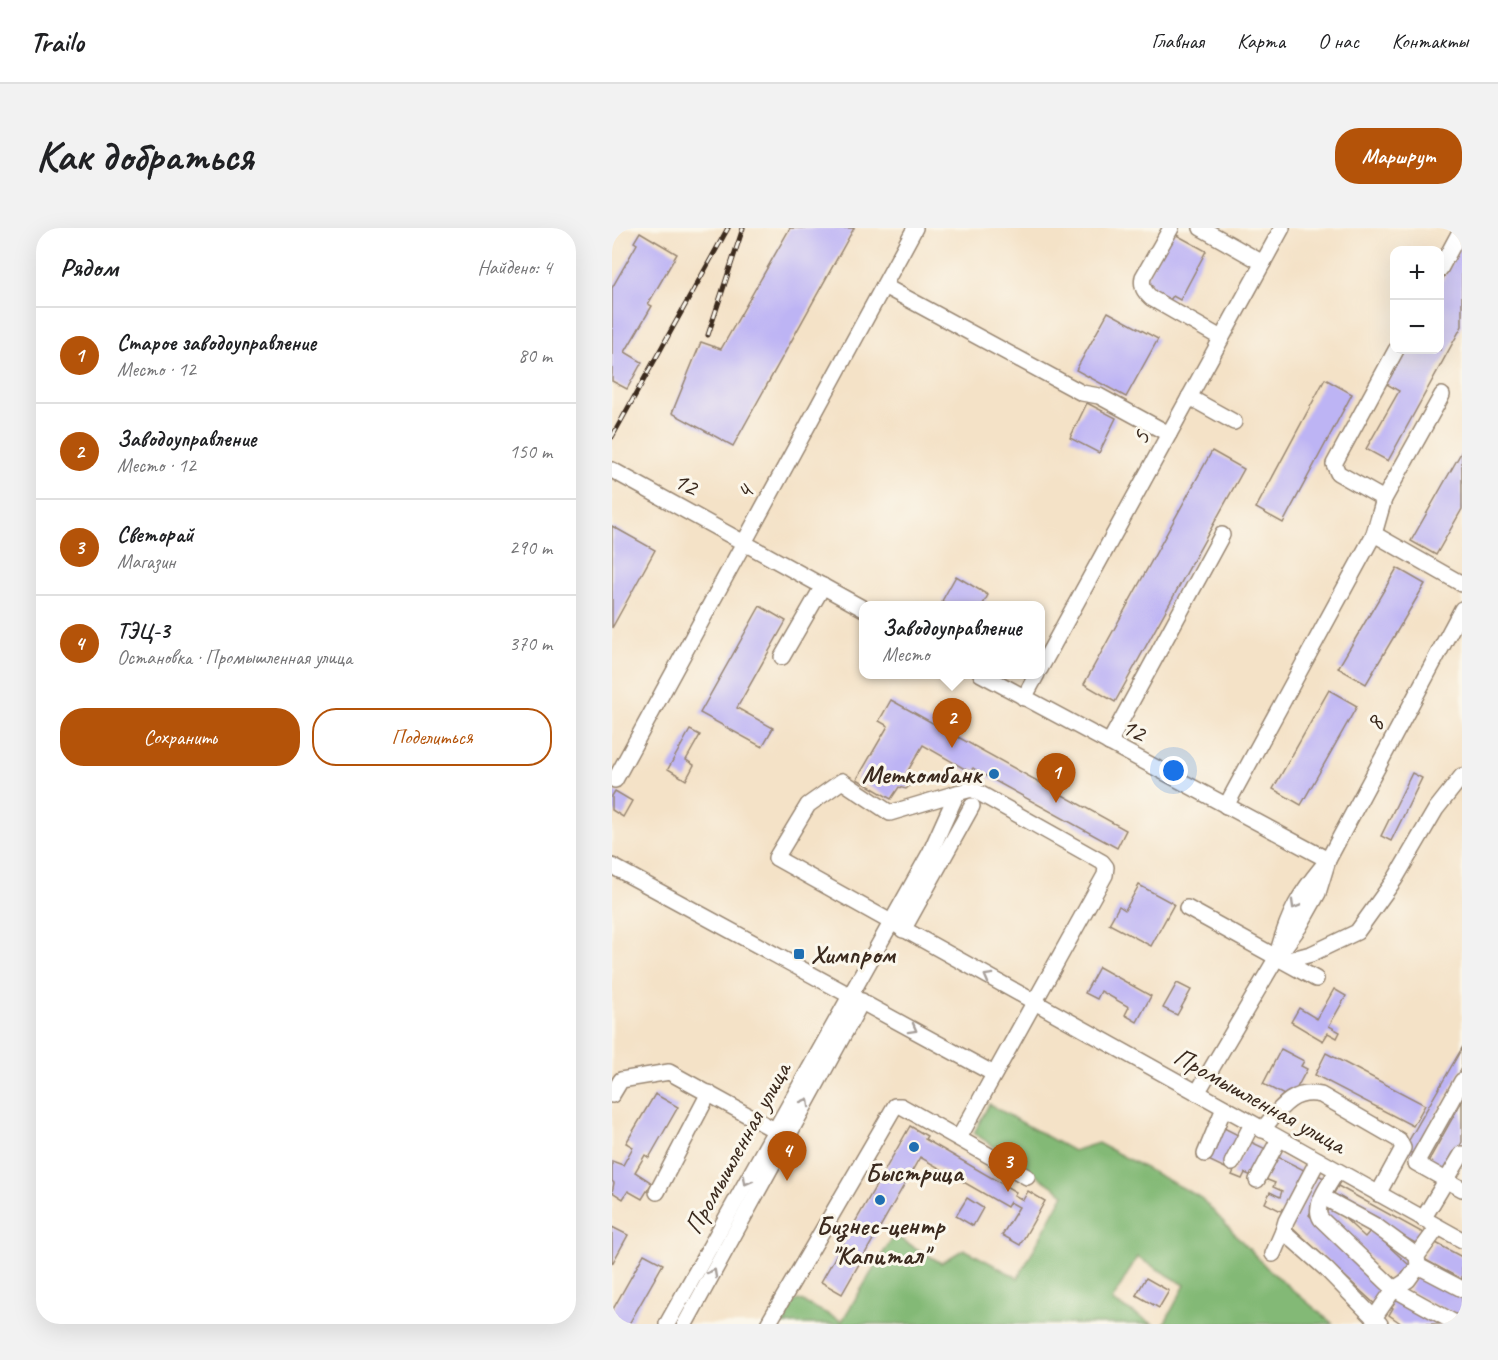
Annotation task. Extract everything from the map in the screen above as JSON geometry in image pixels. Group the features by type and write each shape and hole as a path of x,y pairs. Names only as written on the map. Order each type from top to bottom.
{"street":[{"name":"4","path":"614,779 915,228"},
{"path":"1171,228 1143,277 1144,292 1221,338"},
{"path":"1201,228 1263,263"},
{"name":"5","path":"1045,662 1282,228"},
{"path":"1444,262 1462,228"},
{"path":"884,286 1082,393 1099,396 1169,434"},
{"path":"1384,499 1338,473 1334,464 1394,354"},
{"path":"1226,806 1374,534 1384,499 1442,395"},
{"path":"1189,397 1234,422"},
{"name":"12","path":"612,470 859,606"},
{"path":"1374,534 1462,584"},
{"path":"1109,743 1222,535"},
{"path":"782,657 822,586"},
{"name":"8","path":"1197,1093 1281,959 1318,893 1328,860 1462,609"},
{"name":"12","path":"988,679 1328,860"},
{"path":"1024,698 1035,679"},
{"path":"1281,959 1334,945 1357,932 1395,879 1436,809 1462,776"},
{"path":"896,926 776,858 808,805 842,781 890,813 972,789 1102,862 1106,867 1105,875 960,1138"},
{"path":"896,926 957,793"},
{"path":"896,926 972,806"},
{"path":"612,866 994,1074"},
{"path":"1187,908 1316,979"},
{"name":"Промышленная улица","path":"667,1324 781,1133 896,926 1462,1240"},
{"path":"612,1095 616,1076 669,1072 781,1133"},
{"path":"1462,1080 1416,1163 1462,1189"},
{"path":"1232,1163 1257,1127 1298,1095 1308,1092 1321,1095 1399,1140 1403,1148 1378,1194"},
{"path":"657,1192 709,1093"},
{"path":"768,1324 895,1106 901,1106 1027,1177"},
{"path":"1205,1154 1224,1108"},
{"name":"Промышленная улица","path":"685,1324 781,1133"},
{"path":"1257,1180 1279,1138"},
{"path":"1423,1219 1462,1154"},
{"path":"1273,1254 1286,1221 1318,1160"},
{"path":"1337,1171 1318,1206 1317,1213 1321,1219 1394,1289 1457,1324"},
{"path":"1323,1197 1376,1226 1417,1261 1462,1289"},
{"path":"1283,1231 1326,1269 1377,1321 1394,1289 1408,1280 1438,1227"}],"green space":[{"path":"989,1104 1073,1151 1098,1143 1200,1197 1268,1269 1333,1324 1164,1324 1185,1285 1137,1257 1112,1301 1153,1324 777,1324 789,1303 799,1300 842,1321 894,1235 941,1263 964,1249 1018,1278 1064,1194 974,1133"}],"building":[{"path":"790,228 854,228 733,446 672,413 701,342 721,349"},
{"path":"640,232 677,254 648,304 652,306 625,352 642,362 627,389 612,381 612,288 637,244 634,242"},
{"path":"1171,232 1206,251 1180,300 1173,296 1170,300 1151,290 1153,286 1144,281"},
{"path":"1462,243 1462,326 1388,461 1366,449 1399,391 1385,383 1401,354 1444,354 1444,277"},
{"path":"1108,312 1158,339 1126,397 1076,370"},
{"path":"1325,379 1352,394 1283,523 1256,508"},
{"path":"1087,403 1116,418 1099,453 1070,438"},
{"path":"1212,451 1244,469 1115,702 1084,684"},
{"path":"1462,451 1462,509 1436,555 1411,541"},
{"path":"612,526 655,550 612,628"},
{"path":"1397,568 1425,584 1366,684 1338,668"},
{"path":"956,576 988,595 985,601 942,601"},
{"path":"760,606 786,621 737,708 773,728 762,747 700,713"},
{"path":"1329,690 1357,706 1301,805 1273,789"},
{"path":"891,700 1126,830 1117,848 973,768 970,772 923,745 906,774 912,784 906,789 899,787 891,799 857,779 888,726 879,721"},
{"path":"690,730 700,735 686,760 694,765 686,780 668,769"},
{"path":"1412,773 1422,778 1391,841 1381,836"},
{"path":"615,791 632,801 623,817 612,810 612,796"},
{"path":"1139,885 1174,904 1151,946 1109,924 1119,906 1125,910"},
{"path":"1099,967 1151,996 1137,1022 1125,1015 1129,1007 1101,991 1097,999 1085,993"},
{"path":"1177,983 1191,990 1177,1015 1163,1008"},
{"path":"1334,989 1346,996 1329,1026 1340,1032 1337,1038 1328,1033 1323,1041 1291,1022 1299,1008 1317,1019"},
{"path":"1462,1048 1462,1068 1413,1154 1404,1149"},
{"path":"1281,1049 1304,1061 1301,1066 1307,1069 1293,1095 1288,1092 1286,1096 1263,1084"},
{"path":"1326,1053 1425,1105 1413,1126 1315,1075"},
{"path":"655,1094 678,1107 649,1158 645,1155 635,1172 652,1183 642,1199 628,1191 623,1199 612,1192 614,1183 612,1181 612,1161 623,1165 633,1147 626,1143"},
{"path":"1462,1101 1462,1142 1446,1172 1428,1162"},
{"path":"910,1126 927,1136 925,1139 1016,1192 1014,1195 1023,1200 1028,1191 1045,1201 1020,1245 1002,1235 1019,1207 1010,1202 1007,1207 920,1157 842,1294 821,1282"},
{"path":"1222,1127 1240,1136 1225,1168 1206,1159"},
{"path":"1249,1141 1268,1150 1254,1177 1245,1173 1242,1179 1232,1175"},
{"path":"1276,1156 1304,1170 1283,1212 1265,1203 1270,1192 1280,1197 1282,1191 1273,1187 1275,1183 1265,1179"},
{"path":"1318,1175 1328,1180 1309,1215 1388,1288 1378,1307 1291,1226"},
{"path":"1338,1186 1425,1234 1419,1245 1332,1197"},
{"path":"967,1198 983,1208 973,1226 956,1216"},
{"path":"1331,1206 1365,1237 1371,1230 1409,1265 1396,1280 1324,1215"},
{"path":"612,1227 628,1235 612,1264"},
{"path":"1434,1242 1462,1257 1462,1280 1424,1259"},
{"path":"644,1254 663,1264 629,1324 624,1324 612,1317 612,1311"},
{"path":"1419,1272 1462,1295 1462,1318 1409,1290"},
{"path":"1146,1278 1169,1291 1159,1308 1136,1295"},
{"path":"1392,1296 1443,1324 1402,1324 1389,1315 1393,1308 1388,1305"}],"railway":[{"path":"612,437 728,228"},
{"path":"708,335 743,228"}],"place":[{"name":"Заводоуправление","path":"952,748"},
{"name":"Меткомбанк","path":"994,774"},
{"name":"Старое заводоуправление","path":"1056,803"},
{"name":"Химпром","path":"799,954"},
{"name":"Быстрица","path":"914,1147"},
{"name":"ТЭЦ-3","path":"787,1181"},
{"name":"Светорай","path":"1008,1192"},
{"name":"Бизнес-центр \"Капитал\"","path":"880,1200"}]}
